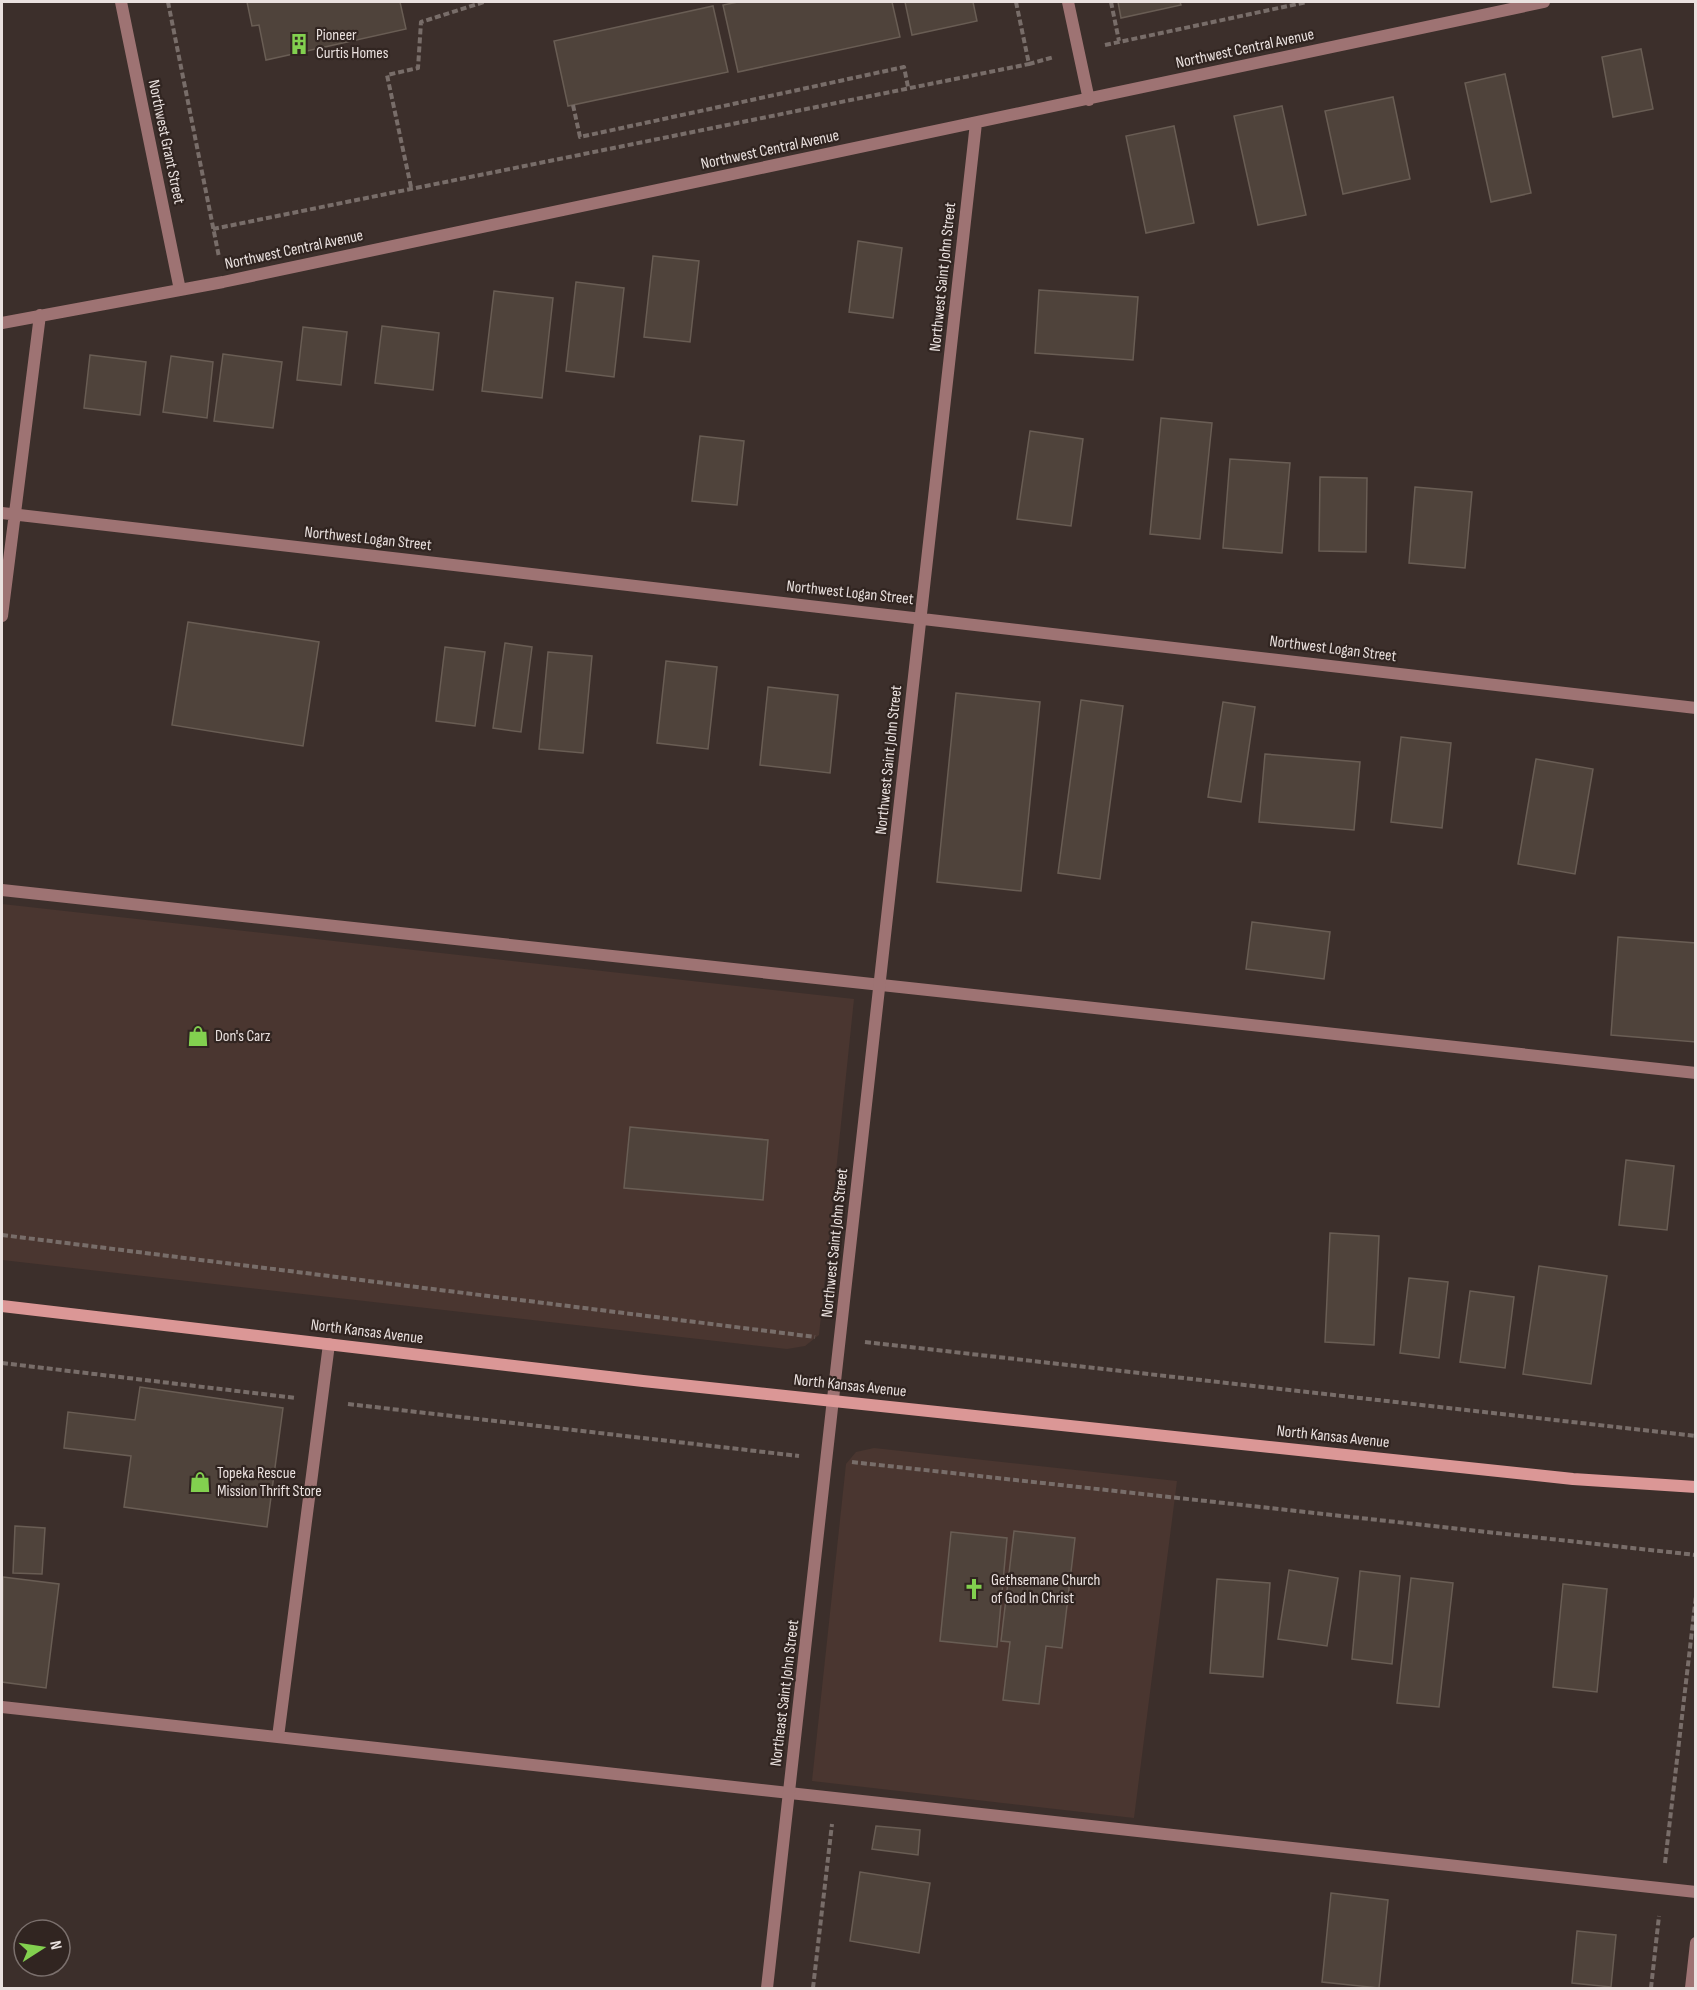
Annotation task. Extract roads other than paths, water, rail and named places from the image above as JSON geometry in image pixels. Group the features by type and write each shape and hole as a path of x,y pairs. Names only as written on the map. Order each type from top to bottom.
{"main road":[{"name":"North Kansas Avenue","path":"2,1306 835,1401 1573,1479 1695,1487"}],"street":[{"name":"Northwest Grant Street","path":"121,2 180,290"},
{"path":"1068,2 1089,100"},
{"name":"Northwest Central Avenue","path":"2,323 223,282 1544,2"},
{"name":"Northwest Saint John Street","path":"835,1401 976,123"},
{"path":"2,616 7,514 40,315"},
{"name":"Northwest Logan Street","path":"7,514 1695,708"},
{"path":"2,890 1695,1073"},
{"path":"278,1737 329,1344"},
{"name":"Northeast Saint John Street","path":"767,1989 835,1401"},
{"path":"2,1707 1695,1892"},
{"path":"1691,1989 1695,1943"}],"place":[{"name":"Pioneer Curtis Homes","path":"299,44"},
{"name":"Don's Carz","path":"198,1036"},
{"name":"Topeka Rescue Mission Thrift Store","path":"200,1482"},
{"name":"Gethsemane Church of God In Christ","path":"974,1589"}]}
